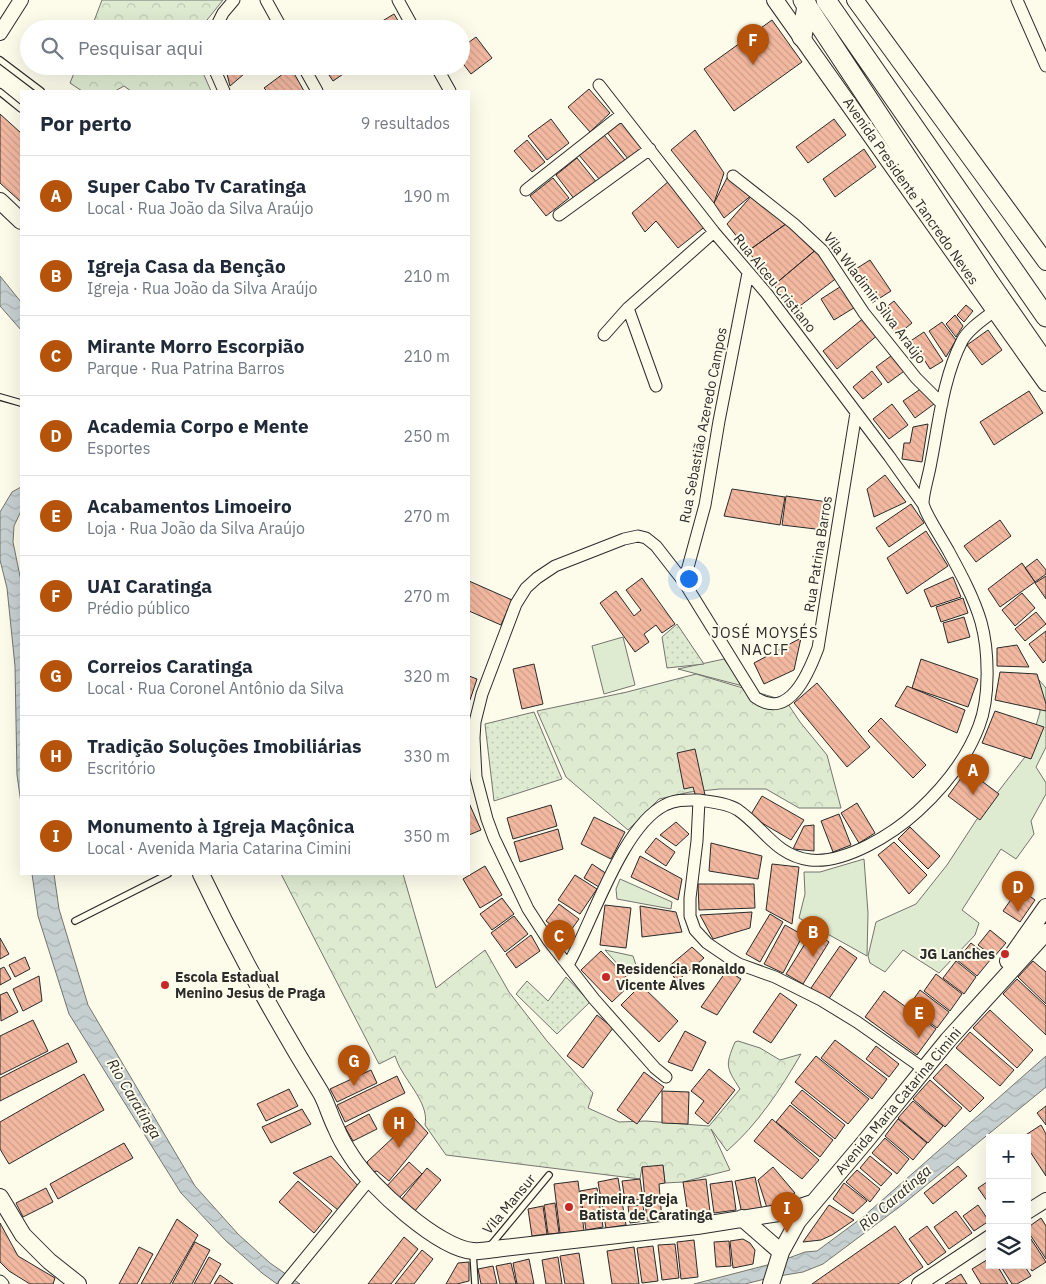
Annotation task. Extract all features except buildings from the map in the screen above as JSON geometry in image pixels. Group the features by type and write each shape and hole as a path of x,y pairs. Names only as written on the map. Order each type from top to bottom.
{"highway":[{"path":"802,37 805,2"},
{"name":"Avenida Presidente Tancredo Neves","path":"805,2 1046,364"},
{"path":"829,2 1046,318"}],"main road":[{"name":"Avenida Presidente Tancredo Neves","path":"775,0 1046,383"},
{"path":"855,0 1046,262"},
{"path":"0,201 20,220"},
{"path":"202,875 291,1044 324,1097 336,1129 353,1158 370,1179 400,1208 430,1232 448,1243 480,1250 697,1226 785,1212 812,1203"},
{"path":"976,1008 1046,907"},
{"name":"Avenida Maria Catarina Cimini","path":"771,1284 779,1256 798,1221 812,1203 976,1008 1046,932"},
{"path":"0,1197 23,1235 48,1261 78,1284"},
{"path":"742,1218 779,1256"}],"street":[{"path":"0,33 21,0"},
{"path":"220,20 223,13 234,0"},
{"path":"266,0 277,20"},
{"path":"398,0 409,20"},
{"path":"1017,0 1046,66"},
{"path":"217,75 224,90"},
{"path":"308,75 316,90"},
{"path":"441,75 449,90"},
{"name":"Rua Alceu Cristiano","path":"568,965 630,838 648,817 665,805 682,800 699,800 724,804 737,809 766,838 791,854 808,860 828,860 845,856 902,826 943,785 967,750 980,725 986,696 986,646 980,621 950,552 923,504 767,294 714,232 599,85"},
{"path":"526,190 621,115"},
{"path":"559,215 650,149"},
{"name":"Vila Wladimir Silva Araújo","path":"734,176 794,224 823,251 864,313 916,378 942,404"},
{"path":"604,335 628,308 714,232"},
{"name":"Rua Sebastião Azeredo Campos","path":"684,582 704,506 748,273"},
{"path":"628,308 656,386"},
{"path":"923,504 947,381 963,339 994,311"},
{"name":"Rua Patrina Barros","path":"666,1078 608,1015 548,940 528,909 487,819 476,777 475,722 482,694 516,604 526,588 554,566 614,542 638,536 646,538 656,546 684,582 755,697 763,703 769,704 779,703 791,696 802,685 810,671 818,648 856,413"},
{"path":"699,800 697,841 690,898 690,916 695,930 707,942 729,958 739,964 775,977 821,1000 857,1022 924,1069"},
{"path":"284,1284 370,1179"},
{"path":"1031,1209 1046,1200"},
{"path":"919,1284 986,1240"},
{"path":"0,1281 3,1284"}],"lane":[{"path":"0,60 40,90"},
{"path":"0,92 20,108"},
{"path":"0,397 20,403"},
{"path":"75,921 166,875"},
{"name":"Vila Mansur","path":"480,1250 549,1175"},
{"path":"474,1284 480,1250"}],"green space":[{"path":"102,0 223,0 207,20 94,20"},
{"path":"73,75 204,75 211,90 130,90 124,86 117,90 80,90 70,83"},
{"path":"677,624 704,664 667,668 662,637"},
{"path":"623,637 635,685 604,694 592,646"},
{"path":"724,659 743,686 678,669"},
{"path":"696,674 786,701 800,722 827,755 841,808 799,808 766,789 720,789 690,792 659,799 628,830 566,777 537,711 627,692"},
{"path":"1039,680 1046,688 1046,747 1036,767 1046,783 1046,794 1031,821 1034,834 1016,859 1001,849 962,910 979,923 975,935 939,973 903,950 885,972 870,963 868,956 876,922 916,904 947,865 977,819 1028,753 1040,712"},
{"path":"534,712 562,779 494,801 485,724"},
{"path":"864,859 868,913 867,956 799,918 805,894 804,872 820,872"},
{"path":"282,875 403,875 436,988 485,950 509,992 547,1041 593,1093 588,1108 619,1122 646,1121 709,1126 740,1089 728,1066 735,1042 738,1041 760,1048 780,1060 801,1054 768,1106 749,1130 727,1151 711,1129 730,1170 683,1182 665,1183 663,1166 642,1167 640,1179 446,1155 425,1125 426,1118 422,1104 400,1068 395,1056 379,1064"},
{"path":"620,879 672,902 671,909 617,899 616,889"},
{"path":"605,950 633,956 636,965 627,967 628,976"},
{"path":"566,977 590,1002 557,1034 516,994 527,981 548,1001"}],"water":[{"path":"0,276 20,301 20,329 0,306"},
{"path":"20,488 20,513 14,526 13,542 20,576 20,796 17,775 15,666 7,588 0,560 0,512 12,492"},
{"path":"32,875 54,875 59,909 88,1005 195,1186 238,1234 270,1263 300,1284 277,1284 262,1273 226,1241 181,1193 69,1014 38,916"},
{"name":"Rio Caratinga","path":"1046,1056 1046,1087 989,1134 986,1134 986,1136 902,1205 823,1264 803,1272 745,1284 694,1284 775,1263 805,1252 817,1251 863,1217"}],"place":[{"name":"UAI Caratinga","path":"753,65"},
{"name":"Super Cabo Tv Caratinga","path":"973,795"},
{"name":"Academia Corpo e Mente","path":"1018,912"},
{"name":"JG Lanches","path":"1005,954"},
{"name":"Igreja Casa da Benção","path":"813,957"},
{"name":"Mirante Morro Escorpião","path":"559,961"},
{"name":"Residencia Ronaldo Vicente Alves","path":"606,977"},
{"name":"Escola Estadual Menino Jesus de Praga","path":"165,985"},
{"name":"Acabamentos Limoeiro","path":"919,1038"},
{"name":"Correios Caratinga","path":"354,1086"},
{"name":"Tradição Soluções Imobiliárias","path":"399,1148"},
{"name":"Primeira Igreja Batista de Caratinga","path":"569,1207"},
{"name":"Monumento à Igreja Maçônica","path":"787,1233"}],"district":[{"name":"JOSÉ MOYSÉS NACIF","path":"765,642"}]}
